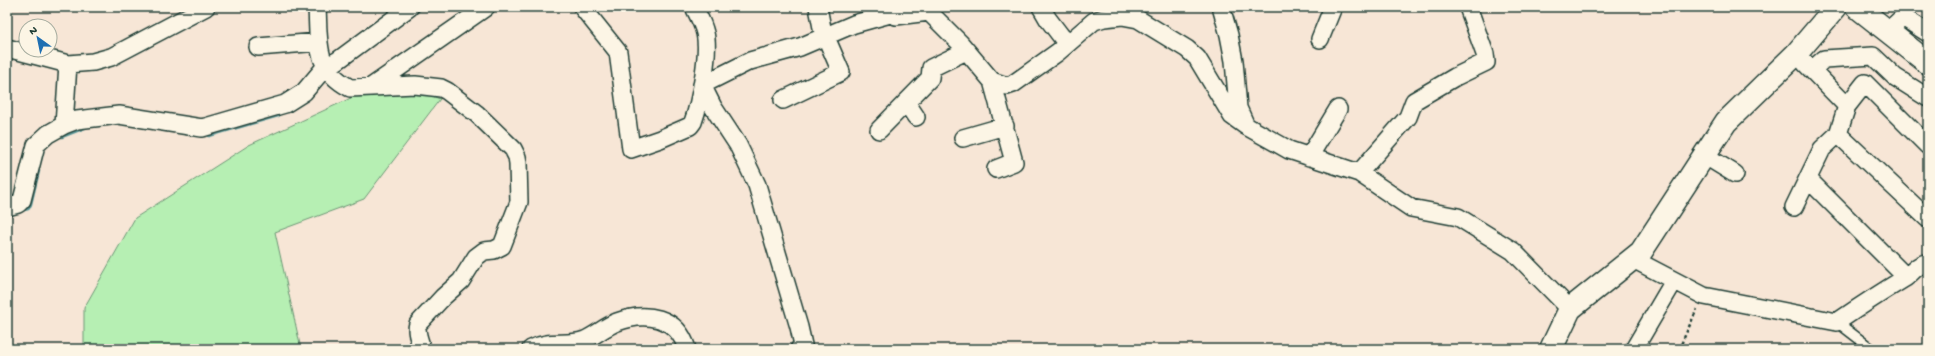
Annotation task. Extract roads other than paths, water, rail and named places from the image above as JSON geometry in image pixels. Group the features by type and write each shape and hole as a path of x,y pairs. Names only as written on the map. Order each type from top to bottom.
{"street":[{"path":"7,48 68,64 93,62 111,57 206,7"},
{"path":"317,7 320,57 334,78 350,88 415,85 433,86 447,91 476,114 513,149 517,156 520,202 502,246 494,250 484,251 476,257 461,281 443,297 418,324 416,328 422,349"},
{"path":"7,207 18,204 22,200 36,146 48,134 64,125 77,120 119,115 202,128 285,104 304,92 326,66 337,61 410,7"},
{"path":"371,87 486,7"},
{"path":"582,7 618,52 631,149 660,139 690,126 694,122 702,85 706,46 705,33 694,7"},
{"path":"783,100 841,72 825,37 818,7"},
{"path":"1041,7 1067,44"},
{"path":"1221,7 1229,35 1234,61 1238,108 1246,126"},
{"path":"1320,39 1334,7"},
{"path":"1359,173 1408,117 1414,101 1455,77 1486,62 1486,54 1468,7"},
{"path":"1551,349 1570,309 1641,252 1726,122 1796,54 1836,7"},
{"path":"1857,7 1928,63"},
{"path":"702,85 750,61 800,47 854,24 890,14 896,16 929,9 992,82 1014,162 996,169"},
{"path":"992,82 1006,86 1013,84 1067,44 1094,21 1122,16 1138,18 1187,49 1197,58 1232,116 1246,126 1289,150 1359,173 1411,208 1458,217 1506,245 1570,309"},
{"path":"1888,31 1903,17 1928,33"},
{"path":"258,47 319,42"},
{"path":"879,130 930,78 930,68 966,51"},
{"path":"1796,54 1847,106"},
{"path":"1812,70 1824,59 1873,56 1895,77 1928,98"},
{"path":"64,125 68,64"},
{"path":"1794,207 1822,149 1838,134 1847,106 1865,83 1928,146"},
{"path":"702,85 713,107 738,145 757,185 799,327 803,345 799,349"},
{"path":"906,102 916,118"},
{"path":"1309,157 1338,108"},
{"path":"963,138 1005,126"},
{"path":"1838,134 1928,219"},
{"path":"1704,155 1735,174"},
{"path":"1808,179 1906,277"},
{"path":"1633,259 1704,296 1837,322 1885,289 1906,277 1914,269 1928,263"},
{"path":"1634,349 1674,281"},
{"path":"531,349 541,344 573,343 585,340 616,322 638,316 648,316 661,319 673,326 687,349"}],"lane":[{"path":"1837,322 1872,349"}],"waterway":[{"path":"413,13 422,7"},
{"path":"209,135 278,115"},
{"path":"62,136 85,127"},
{"path":"20,210 28,208 30,204 38,171"}]}
